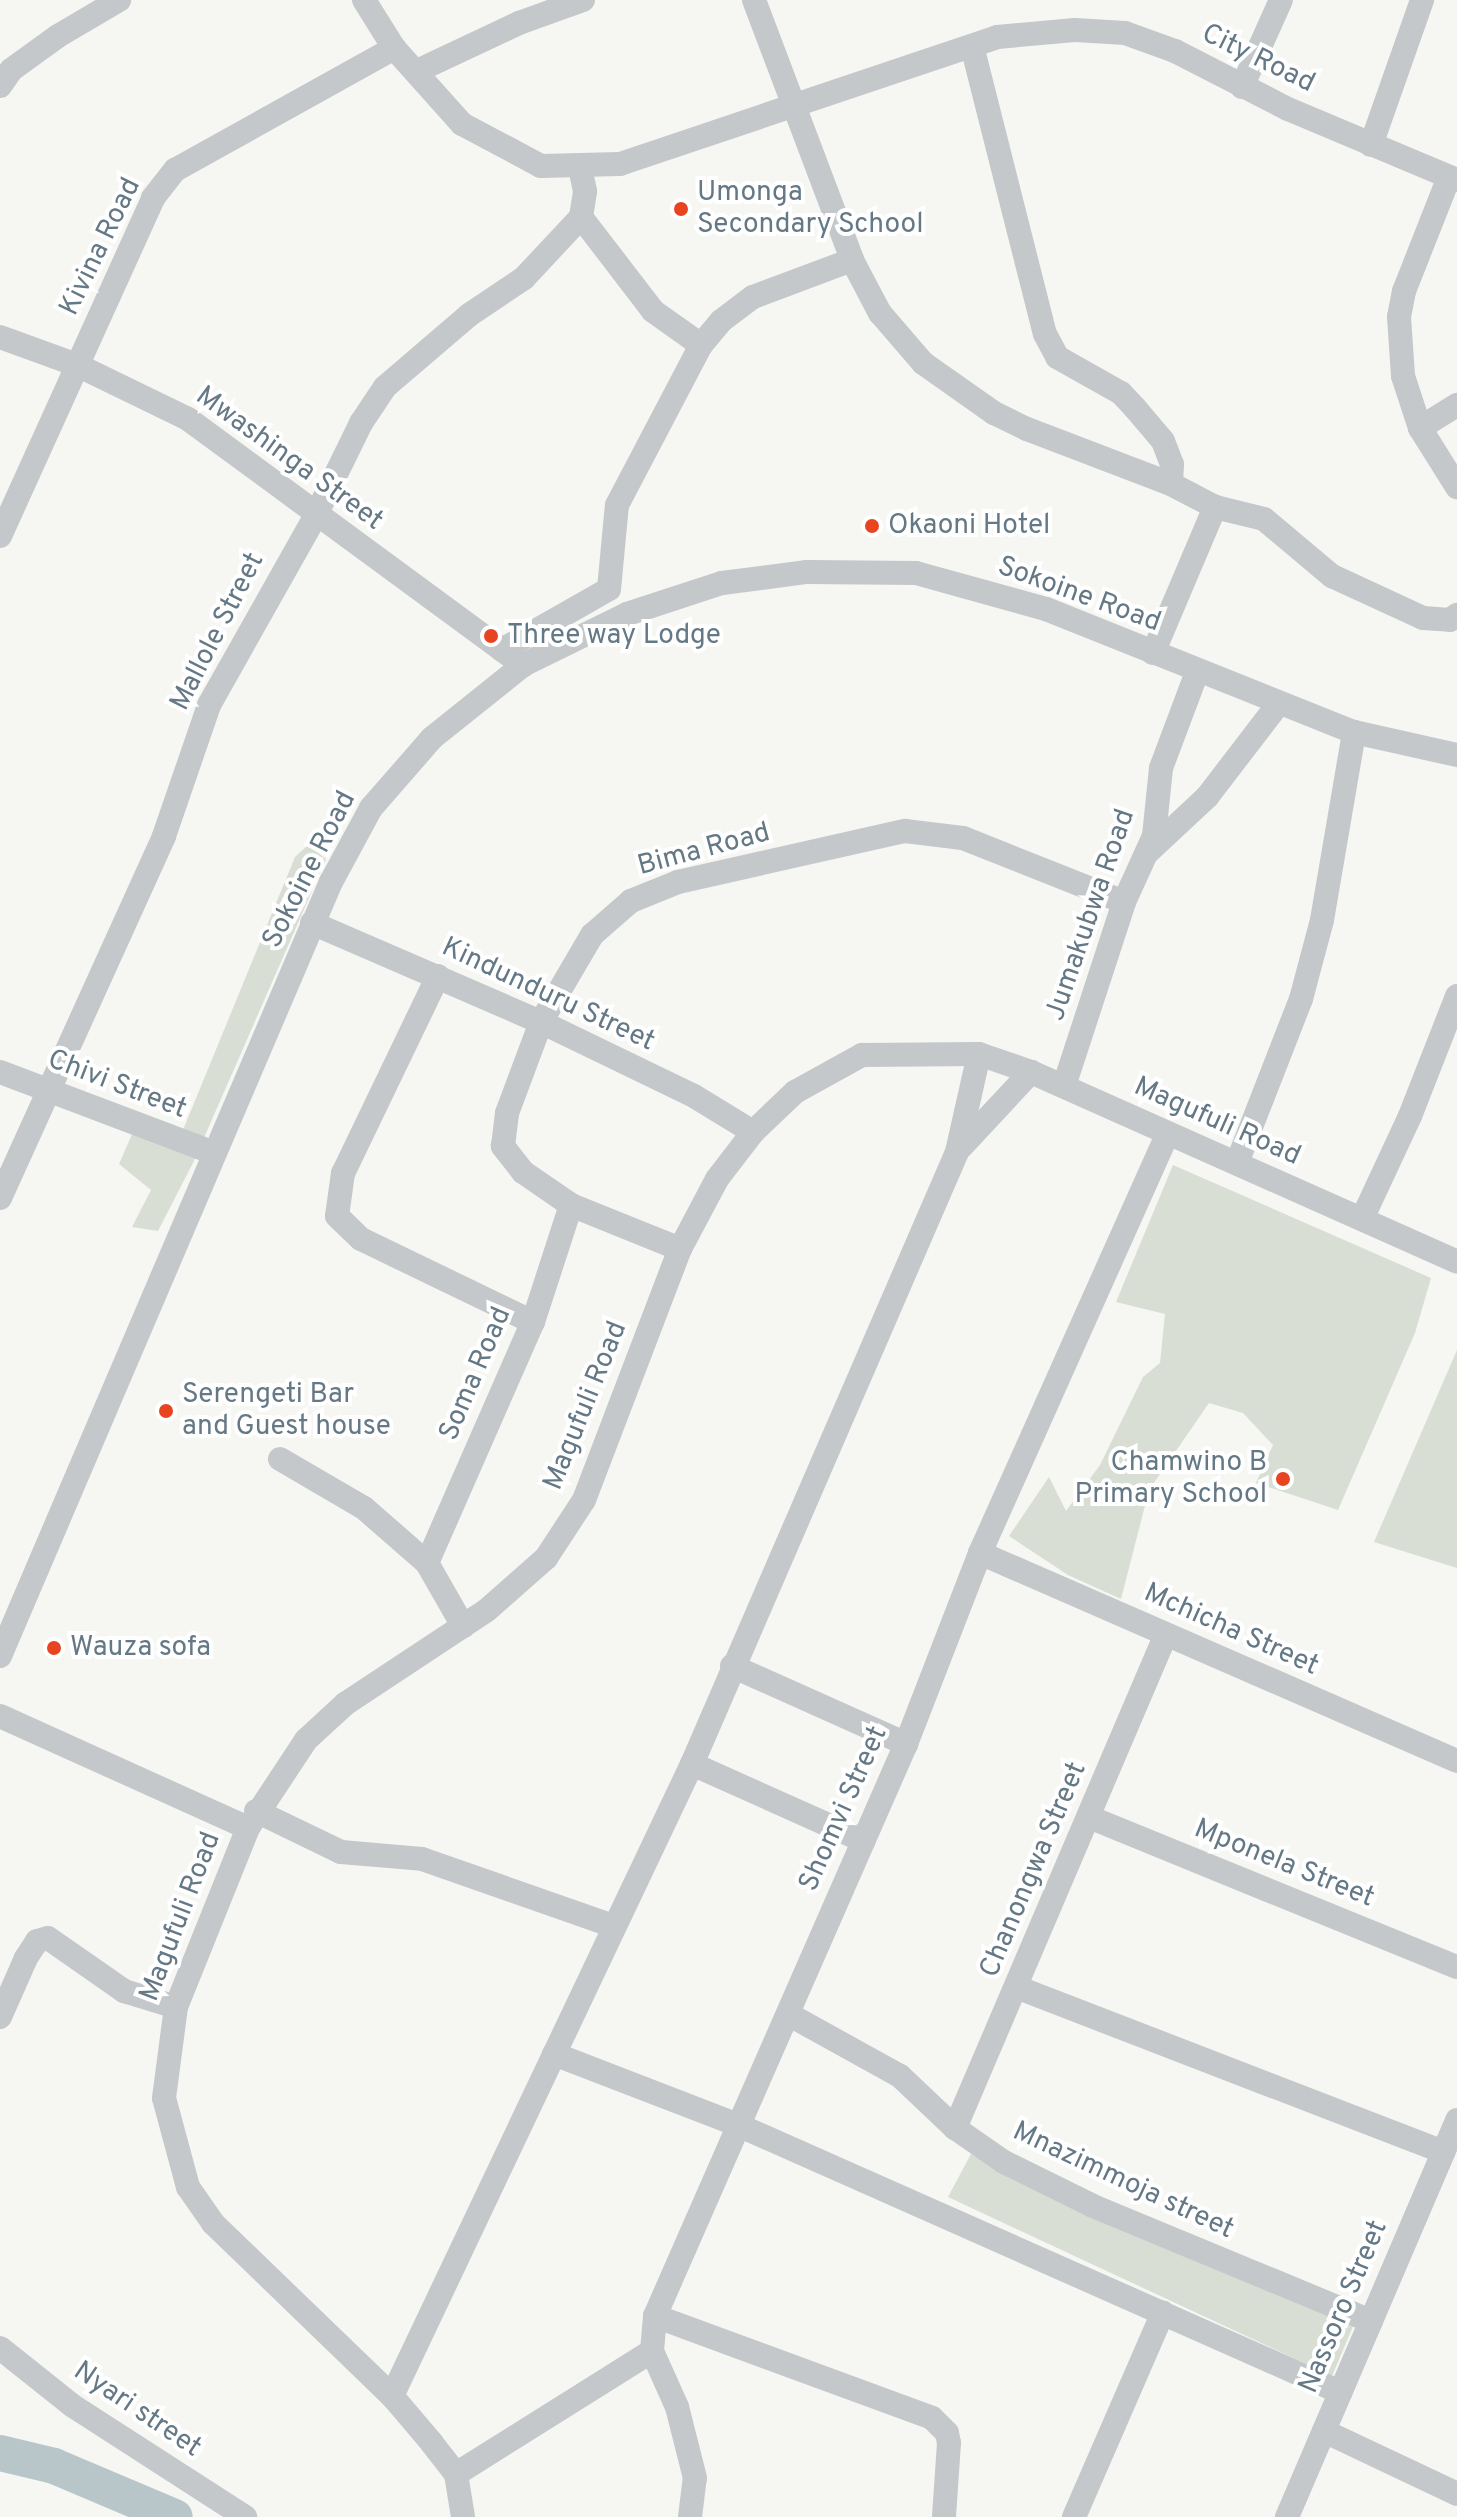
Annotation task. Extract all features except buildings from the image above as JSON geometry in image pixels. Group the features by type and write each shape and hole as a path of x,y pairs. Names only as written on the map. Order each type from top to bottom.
{"street":[{"path":"4,70 119,0"},
{"name":"City Road","path":"364,0 394,48 462,124 541,166 580,168 620,164 972,46 1030,33 1125,33 1175,51 1242,87 1453,178"},
{"path":"417,71 519,23 583,0"},
{"path":"754,0 797,107 852,260 880,313 923,363 963,393 1027,429 1171,484 1215,507 1264,519 1332,576 1423,618 1450,620 1457,615"},
{"path":"1242,87 1281,0"},
{"path":"1371,145 1422,0"},
{"path":"972,46 1045,334 1057,357 1121,393 1163,441 1172,464 1171,484"},
{"name":"Kivina Road","path":"0,536 153,198 175,170 394,48"},
{"path":"580,168 585,191 581,217 653,311 701,345"},
{"path":"1453,178 1409,276 1399,317 1403,376 1420,428 1457,487"},
{"name":"Mallole Street","path":"0,1198 164,836 209,705 385,387 469,315 524,278 581,217"},
{"path":"502,650 609,589 617,505 701,345 721,321 753,297 852,260"},
{"name":"Mwashinga Street","path":"0,337 77,365 188,419 315,517 523,665"},
{"path":"1420,428 1457,405"},
{"path":"1153,653 1215,507"},
{"name":"Sokoine Road","path":"0,1656 312,923 371,808 432,738 523,665 653,604 722,583 807,572 916,573 1046,609 1197,672 1354,732 1457,755"},
{"name":"Jumakubwa Road","path":"1064,1086 1124,902 1147,853 1160,810 1164,757 1197,672"},
{"path":"1147,853 1207,797 1279,703"},
{"path":"1237,1163 1301,999 1322,920 1354,732"},
{"name":"Bima Road","path":"680,1249 571,1205 523,1172 503,1146 507,1113 541,1022 592,935 631,901 678,882 905,831 963,838 1124,902"},
{"name":"Kindunduru Street","path":"312,923 541,1022 694,1096 753,1132"},
{"path":"438,976 343,1173 337,1216 361,1239 533,1322"},
{"path":"1362,1219 1410,1116 1457,996"},
{"path":"392,2396 692,1764 957,1152 979,1054"},
{"name":"Magufuli Road","path":"456,2474 392,2396 213,2223 188,2187 164,2098 176,2007 252,1819 306,1740 345,1704 463,1626 546,1558 584,1500 680,1249 717,1179 753,1132 795,1092 862,1055 979,1054 1064,1086 1457,1262"},
{"name":"Chivi Street","path":"0,1072 214,1153"},
{"path":"957,1152 1031,1072"},
{"name":"Shomvi Street","path":"690,2517 695,2478 677,2407 652,2351 655,2316 906,1744 980,1553 1168,1133"},
{"name":"Soma Road","path":"427,1563 533,1322 571,1205"},
{"path":"280,1459 364,1508 427,1563 463,1626"},
{"name":"Mchicha Street","path":"980,1553 1457,1761"},
{"name":"Chanongwa Street","path":"955,2128 1166,1634"},
{"path":"732,1666 906,1744"},
{"path":"0,1716 341,1852 422,1859 613,1926"},
{"path":"692,1764 864,1841"},
{"name":"Mponela Street","path":"1089,1817 1457,1967"},
{"path":"0,2017 26,1958 37,1941 48,1938 124,1991 176,2007"},
{"path":"1016,1987 1443,2152"},
{"name":"Mnazimmoja street","path":"788,2014 900,2076 955,2128 1004,2162 1093,2206 1371,2321"},
{"path":"554,2054 738,2125 1340,2392"},
{"name":"Nassoro Street","path":"1287,2517 1457,2120"},
{"path":"1074,2517 1163,2312"},
{"path":"655,2316 932,2418 947,2433 949,2443 944,2517"},
{"name":"Nyari street","path":"0,2348 73,2406 245,2517"},
{"path":"463,2517 456,2474 652,2351"},
{"path":"1324,2431 1457,2494"}],"shaded area":[{"path":"308,845 326,859 203,1140 183,1130 295,857"},
{"path":"133,1132 196,1157 158,1231 132,1227 151,1190 119,1164"},
{"path":"1173,1165 1431,1278 1415,1333 1338,1510 1256,1483 1273,1445 1243,1413 1209,1403 1149,1490 1121,1599 1068,1575 1009,1536 1049,1477 1066,1511 1100,1465 1143,1377 1160,1363 1165,1314 1116,1302"},
{"path":"1457,1350 1457,1568 1374,1542"},
{"path":"971,2154 1077,2206 1354,2324 1332,2376 948,2197"}],"waterway":[{"path":"0,2453 54,2466 175,2517"}],"place":[{"name":"Umonga Secondary School","path":"681,209"},
{"name":"Okaoni Hotel","path":"872,526"},
{"name":"Three way Lodge","path":"491,636"},
{"name":"Serengeti Bar and Guest house","path":"166,1411"},
{"name":"Chamwino B Primary School","path":"1283,1479"},
{"name":"Wauza sofa","path":"54,1648"}]}
